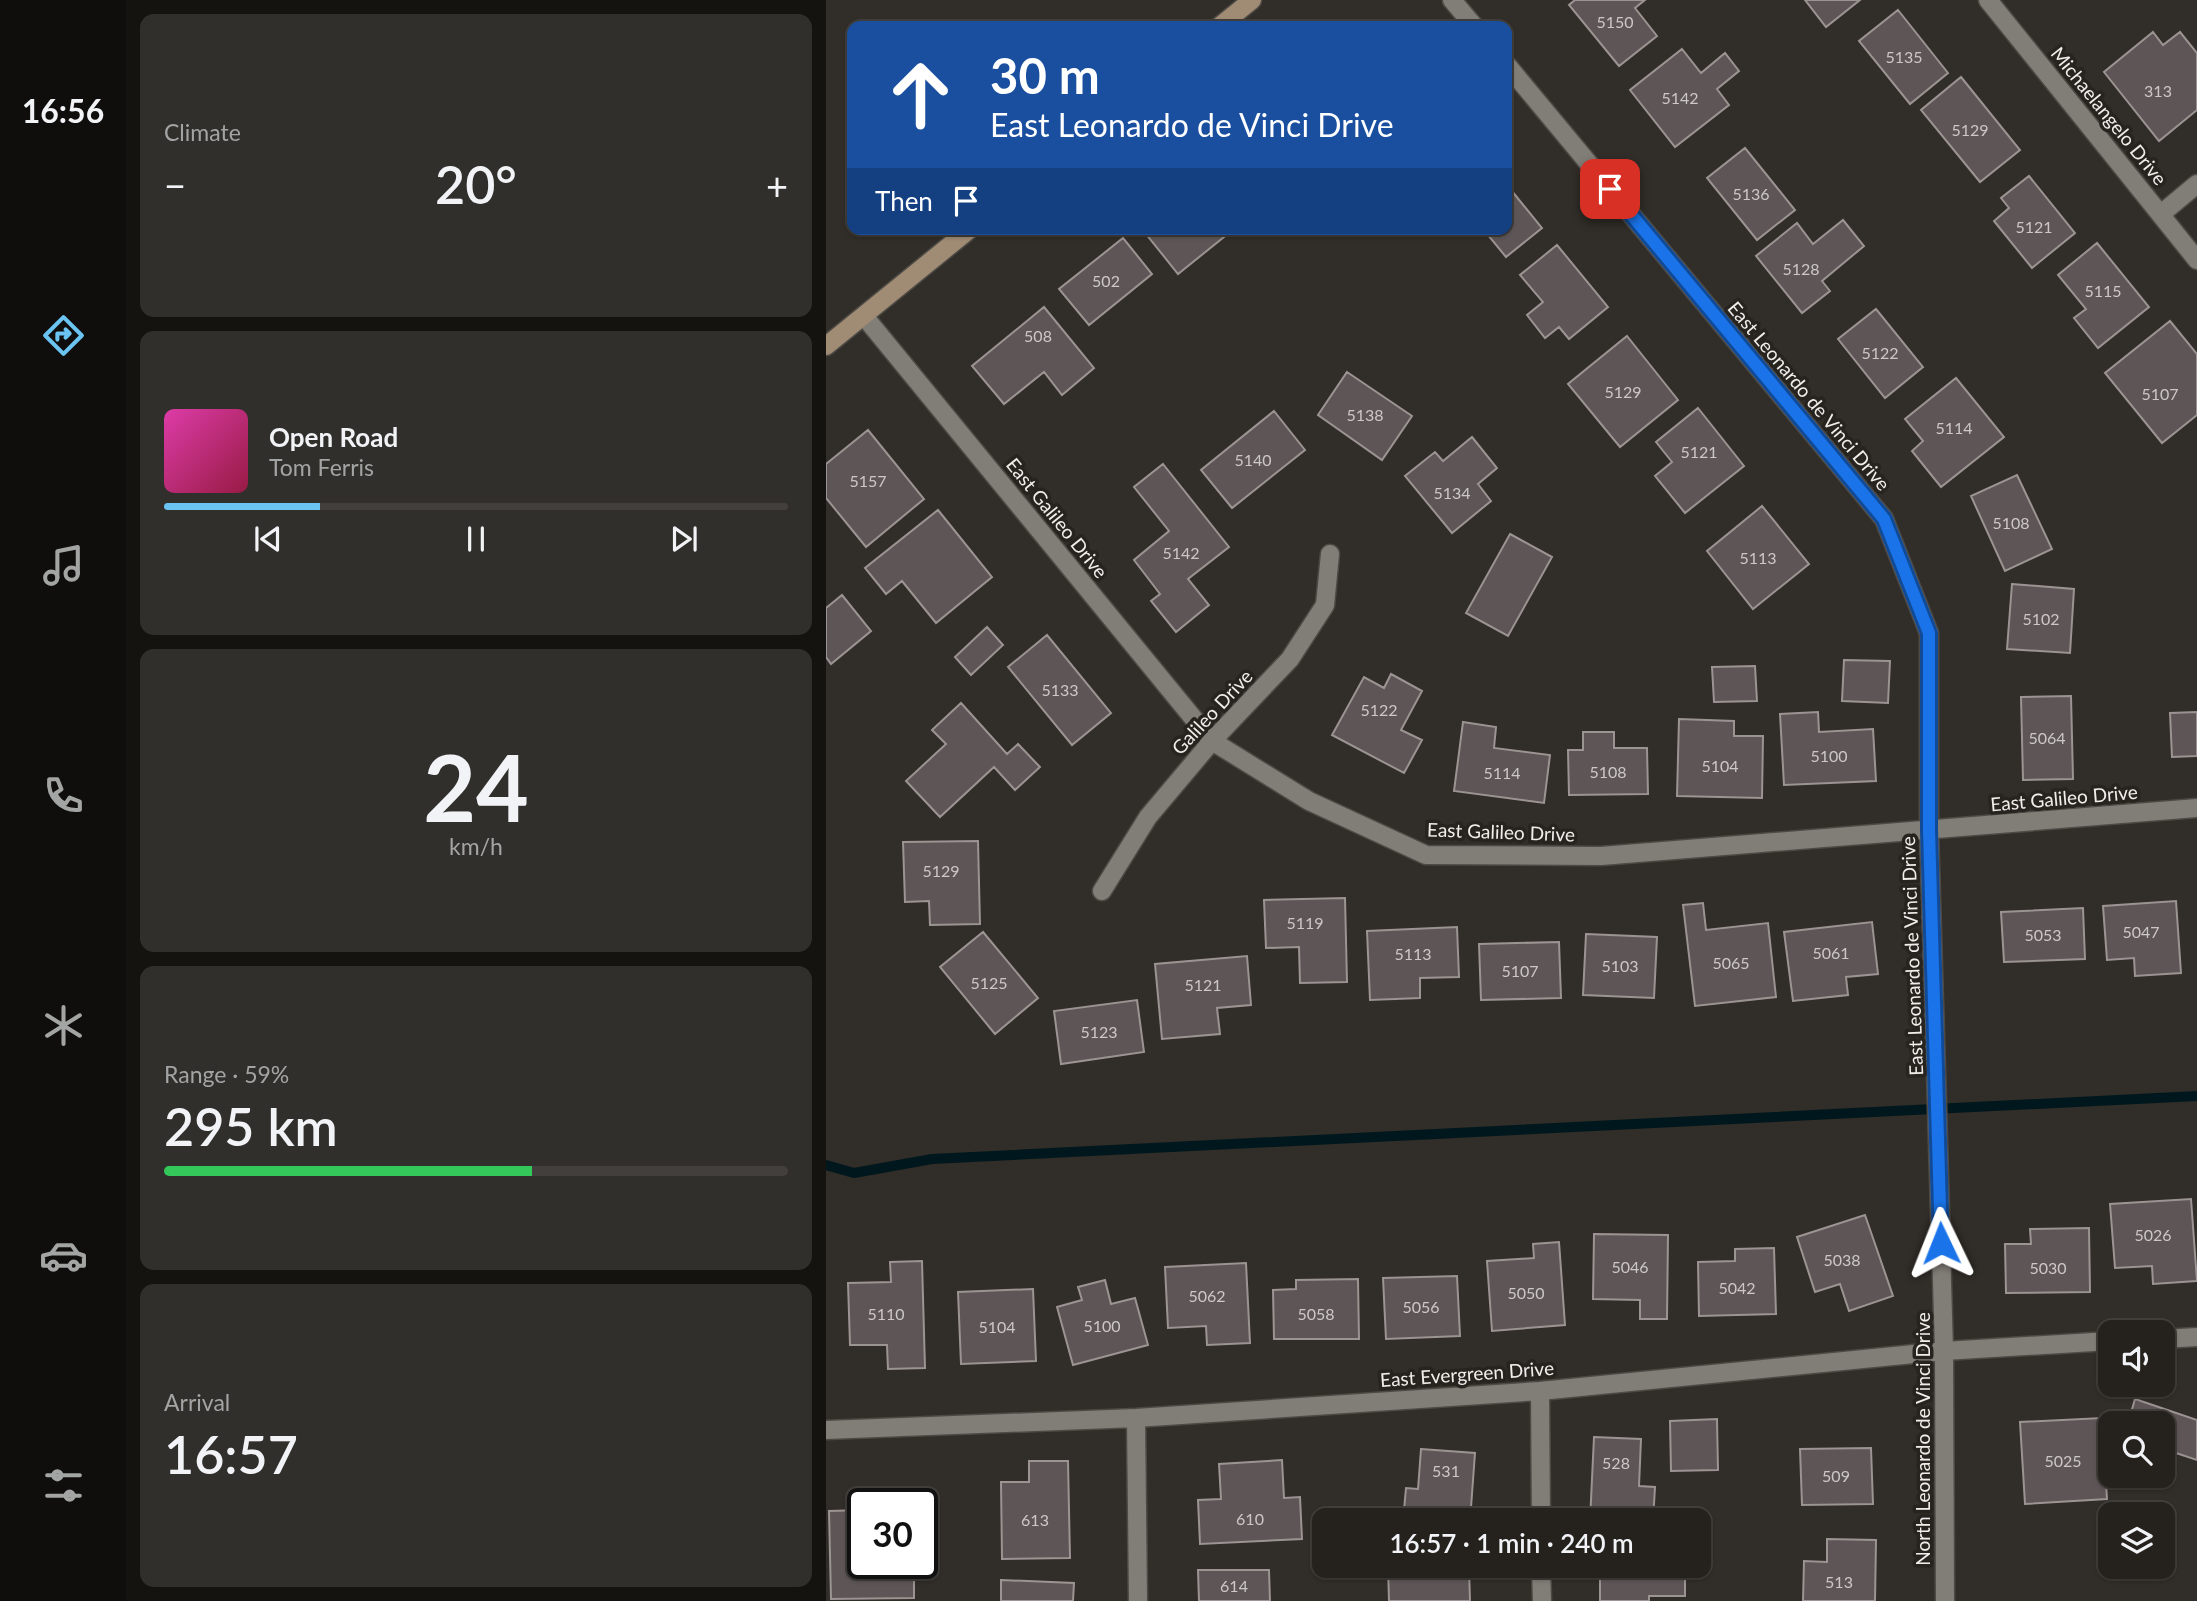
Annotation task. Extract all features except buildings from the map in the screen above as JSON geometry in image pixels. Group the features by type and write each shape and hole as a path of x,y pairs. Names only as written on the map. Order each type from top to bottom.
{"street":[{"path":"1226,21 1252,0"},
{"path":"1452,0 1470,21"},
{"name":"Michaelangelo Drive","path":"1988,0 2197,260"},
{"name":"East Leonardo de Vinci Drive","path":"1512,71 1884,519 1929,633 1929,830 1937,1109"},
{"path":"2161,214 2197,184"},
{"path":"826,346 963,235"},
{"name":"East Galileo Drive","path":"864,316 1212,741 1309,801 1426,855 1601,856 2197,808"},
{"name":"Galileo Drive","path":"1102,891 1148,817 1212,741 1290,659 1325,605 1330,554"},
{"name":"North Leonardo de Vinci Drive","path":"1937,1109 1944,1351 1945,1601"},
{"path":"2175,1338 2197,1337"},
{"name":"East Evergreen Drive","path":"826,1430 1136,1418 1540,1391 1944,1351 2098,1343"},
{"path":"1540,1391 1541,1508"},
{"path":"1136,1418 1138,1601"},
{"path":"1541,1578 1542,1601"}],"waterway":[{"path":"826,1165 854,1173 932,1159 2197,1096"}],"route":[{"path":"1610,189 1884,519 1929,633 1929,830 1941,1243"}]}
